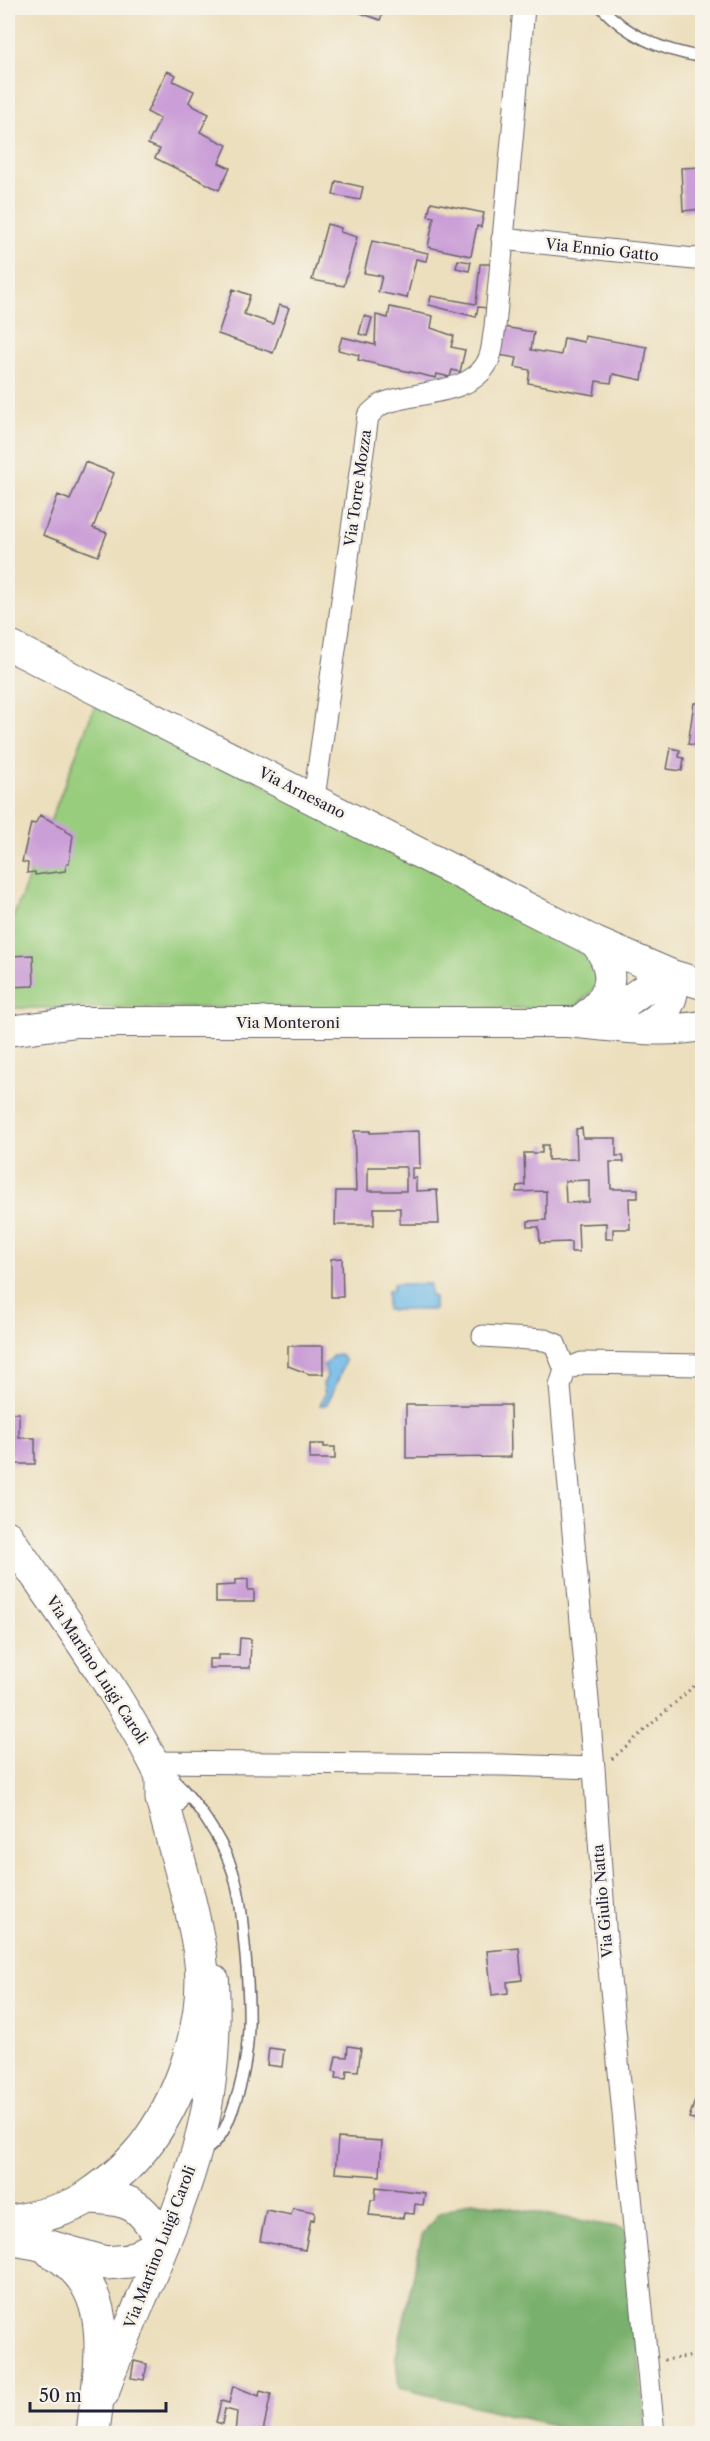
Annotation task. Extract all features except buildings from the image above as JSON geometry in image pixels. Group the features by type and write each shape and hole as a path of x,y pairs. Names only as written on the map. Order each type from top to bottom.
{"highway":[{"path":"8,2223 48,2213 88,2197 119,2172 149,2141 169,2107 185,2070 196,2034 201,1999 200,1956 162,1799 158,1770"},
{"path":"22,2241 106,2263 129,2261 163,2243 152,2222 128,2201 88,2197"},
{"path":"22,2241 70,2264 91,2292 100,2314 102,2334 100,2370 93,2433"}],"main road":[{"name":"Via Arnesano","path":"8,645 595,942"},
{"path":"595,942 672,975 702,984"},
{"path":"576,1020 600,1003 608,991 610,973 606,956 595,942"},
{"path":"643,1028 658,1020 670,1004 674,987 672,975"},
{"name":"Via Monteroni","path":"576,1020 625,1003 654,982 672,975"},
{"name":"Via Monteroni","path":"8,1031 77,1022 576,1020 643,1028 673,1029 702,1026"},
{"name":"Via Martino Luigi Caroli","path":"8,1536 119,1700 158,1770 195,1860 213,1959 215,2025 212,2068 195,2158 184,2192 110,2374 93,2433"}],"street":[{"name":"Via Torre Mozza","path":"314,798 368,416 380,405 457,386 476,376 490,357 495,327 525,8"},
{"name":"Via Ennio Gatto","path":"502,239 694,260 702,258"},
{"path":"483,1336 545,1340 555,1344 566,1370 582,1363 702,1365"},
{"name":"Via Giulio Natta","path":"566,1370 560,1386 594,1768 606,1938 654,2433"},
{"path":"158,1770 503,1765 594,1768"}],"lane":[{"path":"602,8 631,32 654,45 678,53 702,57"}],"path":[{"path":"594,1768 615,1758 702,1679"},
{"path":"647,2362 702,2355"}],"green space":[{"path":"97,700 590,950 604,978 576,1007 565,1008 8,1008 8,931"},
{"path":"472,2201 627,2229 646,2433 586,2433 399,2388 396,2357 422,2235 438,2214"}],"water":[{"path":"393,1284 430,1284 430,1295 434,1296 434,1310 387,1310 387,1291 393,1291"},
{"path":"340,1354 345,1361 337,1383 326,1405 320,1405 325,1394 323,1384 327,1376 324,1366 333,1355"}]}
